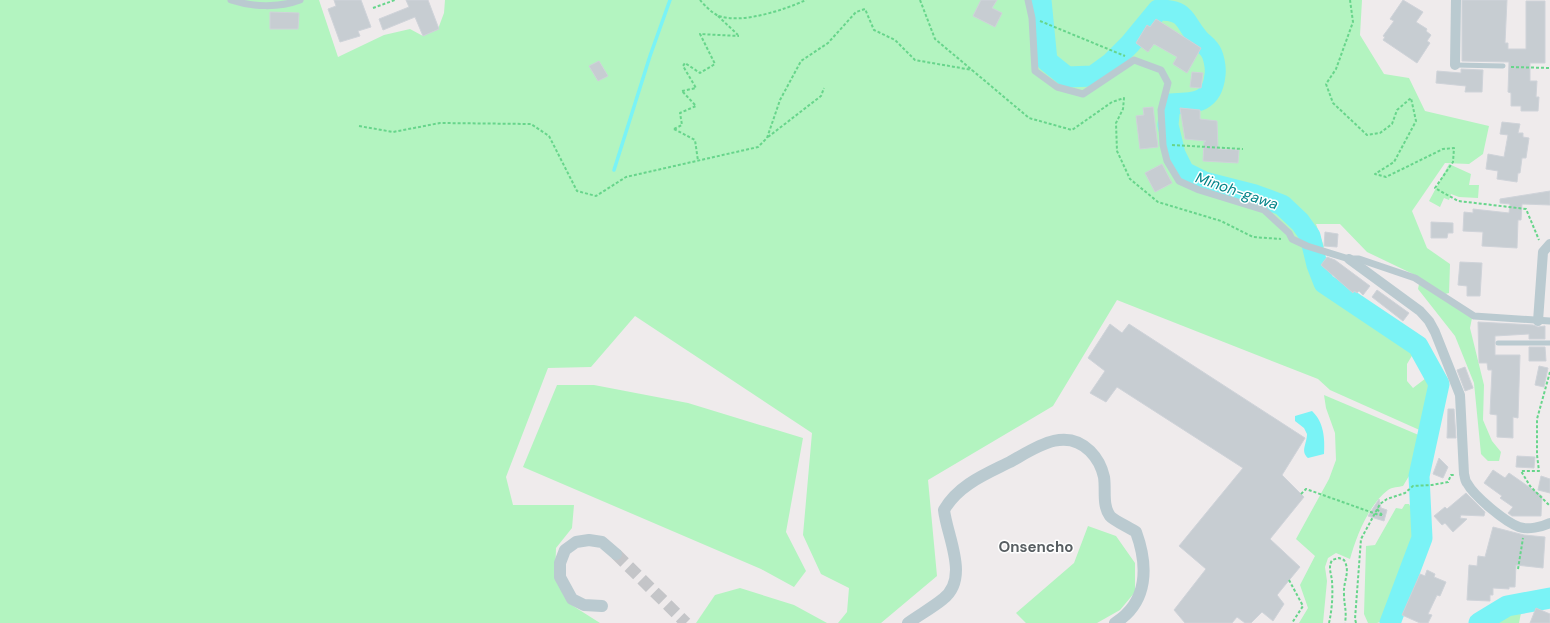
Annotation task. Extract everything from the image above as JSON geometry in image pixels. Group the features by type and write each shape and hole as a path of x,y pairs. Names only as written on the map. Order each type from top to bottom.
{"street":[{"path":"231,0 264,4 269,7 289,4 300,0"},
{"path":"1028,0 1032,18 1035,71 1057,87 1083,94 1134,60 1161,70 1168,83 1161,110 1163,145 1167,161 1179,180 1199,190 1264,210 1289,233 1292,239 1307,246 1324,250 1349,259 1420,311 1429,321 1435,332 1460,395 1464,474 1467,483 1485,502 1509,521 1520,527 1536,527 1550,523"},
{"path":"1455,65 1456,0"},
{"path":"1538,321 1547,248"},
{"path":"1349,259 1359,259 1415,278 1474,316 1550,321"},
{"path":"908,623 945,598 954,586 957,570 944,510 950,500 969,484 1016,458 1057,439 1070,439 1084,445 1096,457 1104,476 1106,506 1111,517 1136,532 1142,550 1144,571 1141,593 1132,608 1115,623"},
{"path":"602,606 584,605 572,599 560,577 560,563 565,550 576,542 589,540 602,542 616,554"}],"lane":[{"path":"1455,65 1503,66"},
{"path":"1498,343 1550,343"}],"path":[{"path":"373,8 395,0"},
{"path":"698,161 695,140 674,129 682,125 680,113 696,106 682,91 696,88 683,66 686,63 700,73 714,64 700,34 739,36 700,0"},
{"path":"718,16 739,19 792,6 806,0"},
{"path":"920,0 936,39 1029,118 1072,130 1112,102 1124,98 1123,109 1116,123 1117,151 1130,179 1158,202 1221,221 1253,237 1292,239"},
{"path":"1350,0 1353,22 1336,69 1326,84 1333,103 1367,135 1380,133 1392,124 1397,110 1411,98 1416,121 1394,162 1375,174 1386,177 1443,149 1454,148 1453,162 1435,188 1458,200 1526,209 1547,248"},
{"path":"767,138 780,100 801,61 828,43 856,12 865,9 874,30 895,40 915,60 972,70"},
{"path":"1035,20 1128,57"},
{"path":"1503,66 1550,68"},
{"path":"359,126 393,132 440,123 531,124 549,136 577,191 596,196 626,177 758,147 767,138 821,96 824,88"},
{"path":"1179,145 1243,148"},
{"path":"1550,372 1537,419 1537,455 1539,471 1521,471 1530,486 1550,506"},
{"path":"1356,623 1355,619 1362,539 1380,504 1387,499 1405,493 1413,486 1432,486 1448,482 1451,475 1464,474"},
{"path":"1301,494 1306,489 1382,515 1377,509"},
{"path":"1518,569 1524,527"},
{"path":"1329,623 1332,612 1332,581 1329,567 1332,560 1339,558 1344,560 1348,567 1343,593 1347,610 1345,623"},
{"path":"1289,580 1303,606 1292,623"}],"green space":[{"path":"0,0 319,0 338,57 384,35 410,29 423,36 438,29 444,13 445,0 1362,0 1360,35 1384,74 1409,78 1425,111 1489,126 1483,154 1469,164 1445,163 1412,211 1427,248 1450,264 1449,293 1445,294 1415,275 1367,252 1340,224 1316,224 1324,247 1308,243 1306,249 1320,287 1416,349 1407,364 1407,381 1413,388 1430,375 1436,385 1424,432 1330,390 1318,379 1117,300 1053,406 928,480 937,576 881,623 838,623 847,612 849,588 821,574 803,535 812,433 635,316 591,367 548,368 506,477 513,505 574,505 572,528 556,548 555,577 570,604 600,623 0,623"},
{"path":"1449,164 1471,174 1469,185 1479,185 1478,198 1459,197 1451,194 1449,200 1444,198 1440,207 1429,201"},
{"path":"1419,284 1472,318 1470,328 1484,385 1483,420 1492,441 1501,452 1499,461 1488,461 1481,454 1474,383 1455,336 1418,289"},
{"path":"557,385 594,385 688,403 803,438 786,532 806,571 794,587 761,569 523,467"},
{"path":"1324,395 1421,436 1415,466 1403,486 1388,490 1381,496 1369,512 1360,531 1350,559 1336,553 1328,558 1325,567 1327,581 1323,623 1299,623 1308,608 1300,585 1315,556 1296,539 1329,479 1336,460 1335,433 1326,408"},
{"path":"1405,504 1409,504 1412,510 1415,537 1386,620 1377,623 1368,623 1364,614 1366,546 1375,545 1396,508 1402,509"},
{"path":"1088,526 1116,536 1135,563 1135,592 1120,610 1097,623 1026,623 1016,613 1074,563"},
{"path":"740,588 794,605 827,623 696,623 715,595"},
{"path":"1522,608 1519,623 1488,623 1508,611"}],"water":[{"path":"1312,411 1319,420 1323,431 1324,454 1308,458 1304,453 1307,434 1304,428 1295,421 1295,416"}],"building":[{"path":"334,0 361,0 371,27 358,31 360,36 340,42 328,9 336,6"},
{"path":"406,0 428,0 439,29 423,36 415,17 383,30 379,19 409,7"},
{"path":"981,0 997,0 992,8 1002,13 995,27 973,16"},
{"path":"1403,0 1423,12 1416,22 1427,29 1426,31 1431,35 1427,41 1430,43 1417,63 1383,40 1385,37 1383,36 1394,21 1390,19"},
{"path":"1462,0 1507,0 1505,43 1508,43 1508,49 1526,49 1526,1 1545,1 1545,63 1530,63 1530,81 1537,81 1536,97 1539,97 1538,111 1521,111 1521,106 1511,106 1511,93 1508,92 1509,62 1462,61"},
{"path":"270,12 299,13 298,29 270,29"},
{"path":"1156,19 1201,48 1187,73 1173,64 1177,57 1154,44 1148,52 1136,43 1147,25 1150,27"},
{"path":"599,61 608,76 598,81 589,66"},
{"path":"1461,69 1483,70 1482,92 1465,92 1466,86 1436,83 1437,71 1461,73"},
{"path":"1192,72 1203,73 1201,88 1190,87"},
{"path":"1153,107 1158,147 1140,149 1136,116 1144,115 1143,108"},
{"path":"1180,108 1200,110 1200,119 1217,121 1218,149 1239,150 1238,163 1203,161 1204,142 1206,141 1185,139"},
{"path":"1502,122 1520,124 1518,133 1523,133 1523,137 1529,138 1526,158 1522,158 1517,182 1497,179 1498,171 1486,169 1488,154 1504,157 1508,135 1500,134"},
{"path":"1162,164 1172,183 1155,192 1145,173"},
{"path":"1550,191 1550,205 1522,204 1521,220 1518,220 1517,248 1482,246 1483,232 1463,231 1464,212 1473,213 1473,209 1509,213 1510,204 1500,203 1500,199"},
{"path":"1431,222 1453,223 1453,233 1448,233 1447,238 1431,238"},
{"path":"1325,232 1338,234 1337,247 1324,246"},
{"path":"1327,257 1335,260 1370,286 1363,295 1359,291 1357,293 1354,291 1353,293 1321,265"},
{"path":"1460,262 1482,263 1480,296 1467,296 1467,286 1458,285"},
{"path":"1377,290 1409,313 1403,321 1372,297"},
{"path":"1478,322 1533,325 1538,327 1545,326 1545,339 1529,339 1529,334 1495,336 1495,355 1520,355 1518,418 1513,417 1513,438 1497,437 1497,415 1490,414 1492,370 1488,370 1487,363 1479,363"},
{"path":"1110,324 1122,333 1129,324 1305,438 1282,475 1304,497 1270,539 1300,567 1277,595 1284,604 1273,621 1262,612 1251,623 1245,623 1237,617 1232,623 1185,623 1174,610 1206,569 1179,546 1243,468 1117,387 1106,402 1090,393 1105,371 1088,358"},
{"path":"1529,347 1545,347 1546,361 1529,361"},
{"path":"1539,366 1548,368 1544,387 1535,385"},
{"path":"1465,367 1473,388 1465,391 1457,370"},
{"path":"1448,409 1454,409 1456,438 1447,438"},
{"path":"1517,456 1535,457 1534,468 1516,467"},
{"path":"1439,458 1448,467 1443,478 1433,474"},
{"path":"1493,470 1505,478 1509,473 1542,496 1541,516 1512,516 1508,513 1513,507 1500,498 1502,496 1484,483"},
{"path":"1541,476 1550,479 1550,493 1538,490"},
{"path":"1466,493 1485,512 1484,516 1461,515 1460,518 1467,519 1453,532 1445,523 1442,525 1434,516 1445,507 1447,509"},
{"path":"1379,499 1381,508 1387,510 1384,521 1368,516"},
{"path":"1493,527 1524,535 1545,537 1543,568 1516,565 1515,587 1509,587 1509,589 1493,588 1493,595 1490,595 1490,601 1467,600 1469,565 1477,566 1478,556 1485,557"},
{"path":"1427,570 1435,574 1434,577 1446,582 1440,596 1437,595 1428,614 1432,615 1428,623 1420,623 1402,615 1420,574 1425,576"},
{"path":"1536,608 1550,614 1550,623 1530,623"}],"waterway":[{"path":"614,170 650,56 670,0"},
{"name":"Minoh-gawa","path":"1041,0 1047,61 1067,77 1093,76 1111,63 1130,44 1158,10 1167,10 1183,17 1198,38 1211,52 1215,72 1213,85 1206,97 1194,102 1170,104 1168,125 1175,154 1184,172 1204,182 1255,195 1282,205 1300,222 1310,236 1317,265 1324,283 1418,346 1439,384 1419,476 1422,538 1390,623"},
{"name":"Minoh-gawa","path":"1479,623 1507,606 1550,598"}],"tunnel":[{"path":"616,554 686,623"}],"district":[{"name":"Onsencho","path":"1036,547"}]}
